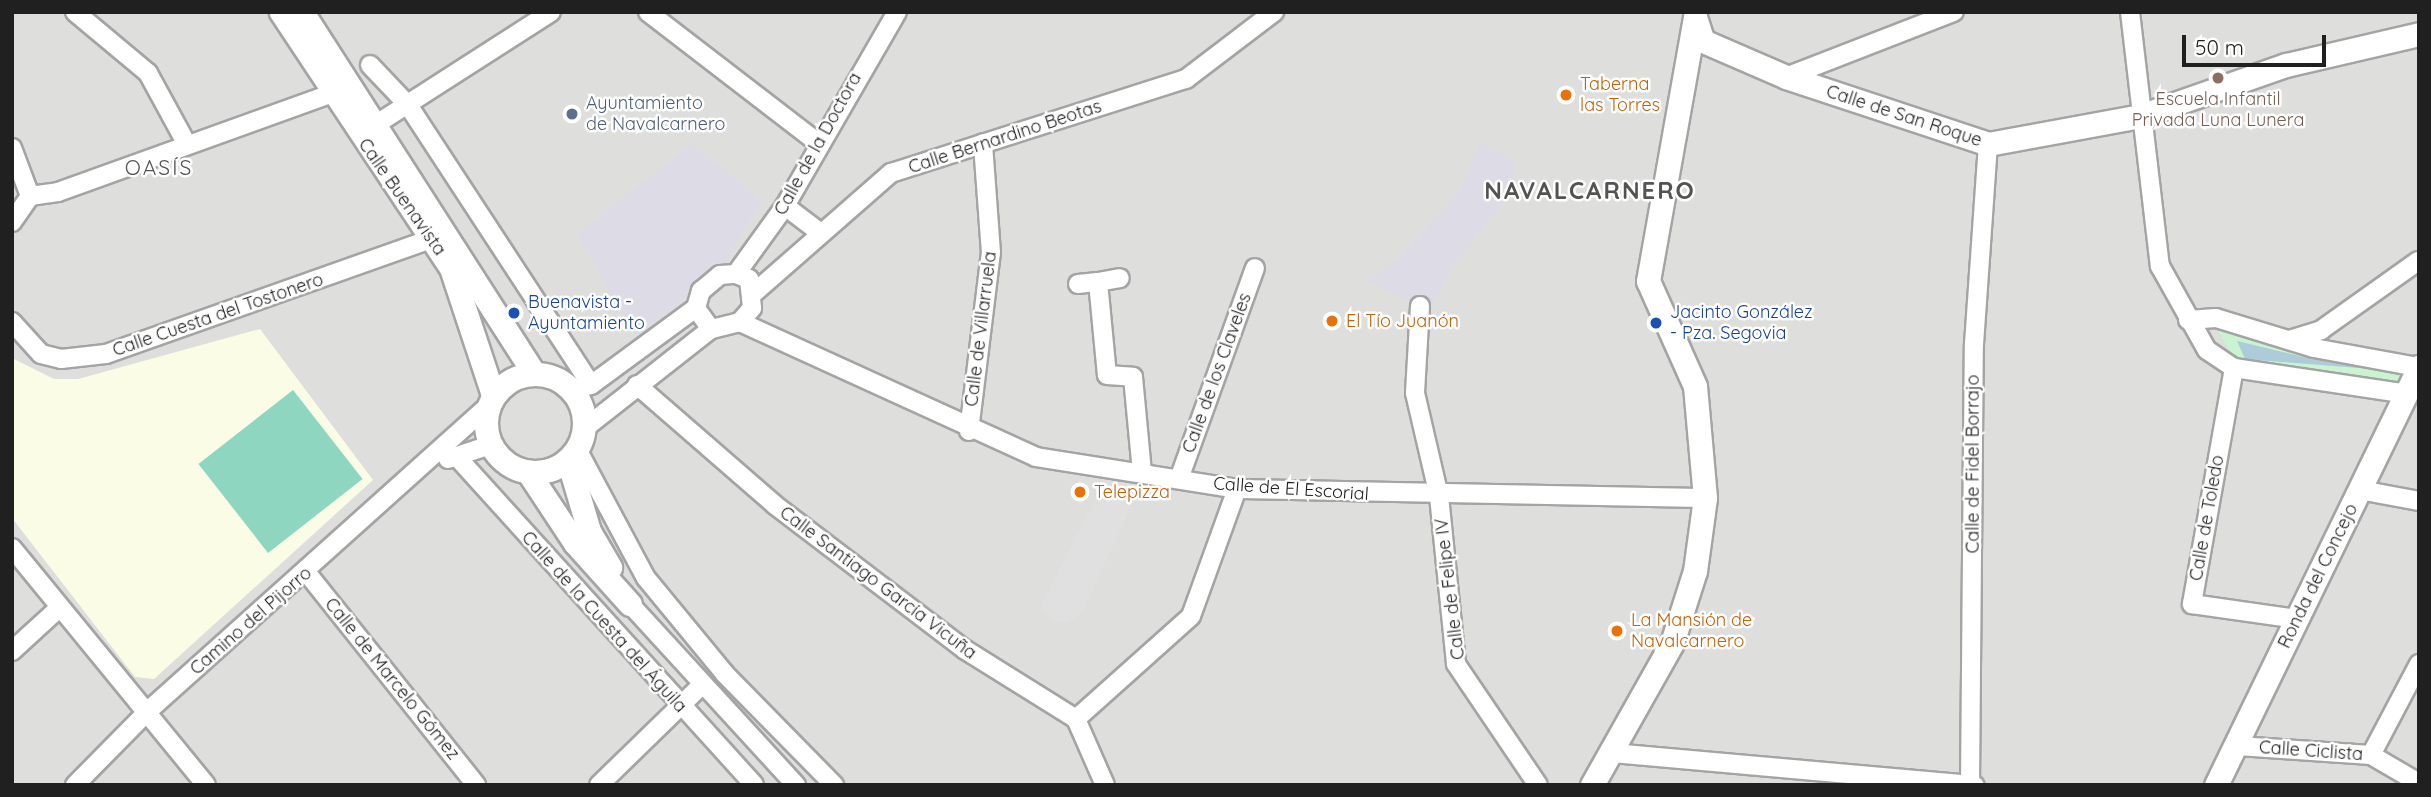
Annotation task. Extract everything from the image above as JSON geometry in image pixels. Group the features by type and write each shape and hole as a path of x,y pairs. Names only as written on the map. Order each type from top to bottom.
{"street":[{"path":"75,12 148,73 185,141"},
{"name":"Calle Buenavista","path":"281,12 330,94 433,238 476,330 491,400"},
{"name":"Calle Buenavista","path":"302,12 534,373"},
{"path":"375,125 551,12"},
{"path":"648,12 817,142"},
{"name":"Calle de la Doctora","path":"736,274 785,206 817,142 897,12"},
{"name":"Calle Bernardino Beotas","path":"755,292 818,231 891,173 1186,79 1274,12"},
{"path":"1786,78 1954,12"},
{"path":"2130,12 2140,116 2160,266 2207,350 2234,368 2401,393"},
{"path":"1592,785 1613,753 1672,643 1696,571 1705,498 1695,386 1648,281 1695,14"},
{"name":"Calle de San Roque","path":"1695,14 1703,41 1786,78 1988,144 2140,116 2286,65 2419,34"},
{"path":"370,65 408,105 582,387 585,428"},
{"path":"12,222 30,196 58,192 185,141 330,94"},
{"name":"Calle de Villarruela","path":"969,431 992,253 983,143"},
{"name":"Calle de Fidel Borrajo","path":"1973,785 1974,344 1988,144"},
{"path":"12,148 30,196"},
{"path":"785,206 818,231"},
{"name":"Calle Cuesta del Tostonero","path":"12,322 41,354 61,359 106,354 433,238"},
{"path":"2289,340 2321,330 2418,261"},
{"name":"Calle de los Claveles","path":"1178,479 1255,268"},
{"path":"736,274 749,279 755,292 740,321 711,329 637,385 585,428 573,455 528,472 511,467 490,445 491,400 511,379 534,373 582,387 696,309 701,291 720,275 736,274"},
{"path":"1078,284 1120,278"},
{"path":"1098,282 1107,375 1133,377 1142,473"},
{"name":"Calle de Felipe IV","path":"1420,306 1415,393 1439,496 1456,664 1538,785"},
{"path":"696,309 711,329"},
{"path":"2188,320 2216,318 2289,340 2418,367"},
{"name":"Calle de El Escorial","path":"740,321 969,431 1036,457 1237,489 1439,496 1705,498"},
{"name":"Ronda del Concejo","path":"2216,785 2238,746 2360,490 2401,393 2418,367"},
{"name":"Calle de Toledo","path":"2234,368 2192,604 2298,619"},
{"name":"Calle Santiago García Vicuña","path":"637,385 775,505 919,615 1076,719"},
{"name":"Camino del Pijorro","path":"75,785 148,711 431,463 491,400"},
{"name":"Camino del Pijorro","path":"431,463 490,445"},
{"path":"573,455 646,578 768,718 834,785"},
{"name":"Calle de la Cuesta del Águila","path":"573,455 590,531 626,596"},
{"name":"Calle de la Cuesta del Águila","path":"457,457 680,708 754,785"},
{"name":"Calle de la Cuesta del Águila","path":"528,472 575,542 796,785"},
{"path":"1105,785 1076,719 1191,617 1237,489"},
{"path":"2360,490 2419,501"},
{"path":"12,548 58,609 148,711 206,785"},
{"name":"Calle de Marcelo Gómez","path":"307,573 476,785"},
{"name":"Calle de la Cuesta del Águila","path":"626,596 646,578"},
{"path":"12,651 58,609"},
{"path":"2371,755 2419,664"},
{"path":"598,785 704,684"},
{"path":"749,735 768,718"},
{"name":"Calle Ciclista","path":"2238,746 2371,755 2419,783"},
{"path":"1613,753 1973,785"}],"shaded area":[{"path":"12,12 2419,12 2419,785 12,785"},
{"path":"1479,143 1515,161 1513,191 1458,259 1430,311 1368,281 1402,255 1458,193"},
{"path":"692,144 761,200 720,275 635,335 577,234"},
{"path":"260,329 373,480 154,679 135,677 12,518 12,358 54,379 78,379"},
{"path":"1102,486 1139,490 1082,613 1067,623 1054,621 1039,610"}],"green space":[{"path":"2218,330 2419,369 2419,386 2261,367 2234,359"},
{"path":"293,390 363,479 268,553 198,464"}],"water":[{"path":"2237,341 2308,358 2384,370 2245,359"}],"place":[{"name":"Escuela Infantil Privada Luna Lunera","path":"2218,78"},
{"name":"Taberna las Torres","path":"1566,95"},
{"name":"Ayuntamiento de Navalcarnero","path":"572,114"},
{"name":"Buenavista - Ayuntamiento","path":"514,313"},
{"name":"El Tío Juanón","path":"1332,321"},
{"name":"Jacinto González - Pza. Segovia","path":"1656,323"},
{"name":"Telepizza","path":"1080,492"},
{"name":"La Mansión de Navalcarnero","path":"1617,631"}],"district":[{"name":"OASÍS","path":"159,167"},
{"name":"NAVALCARNERO","path":"1590,191"}]}
